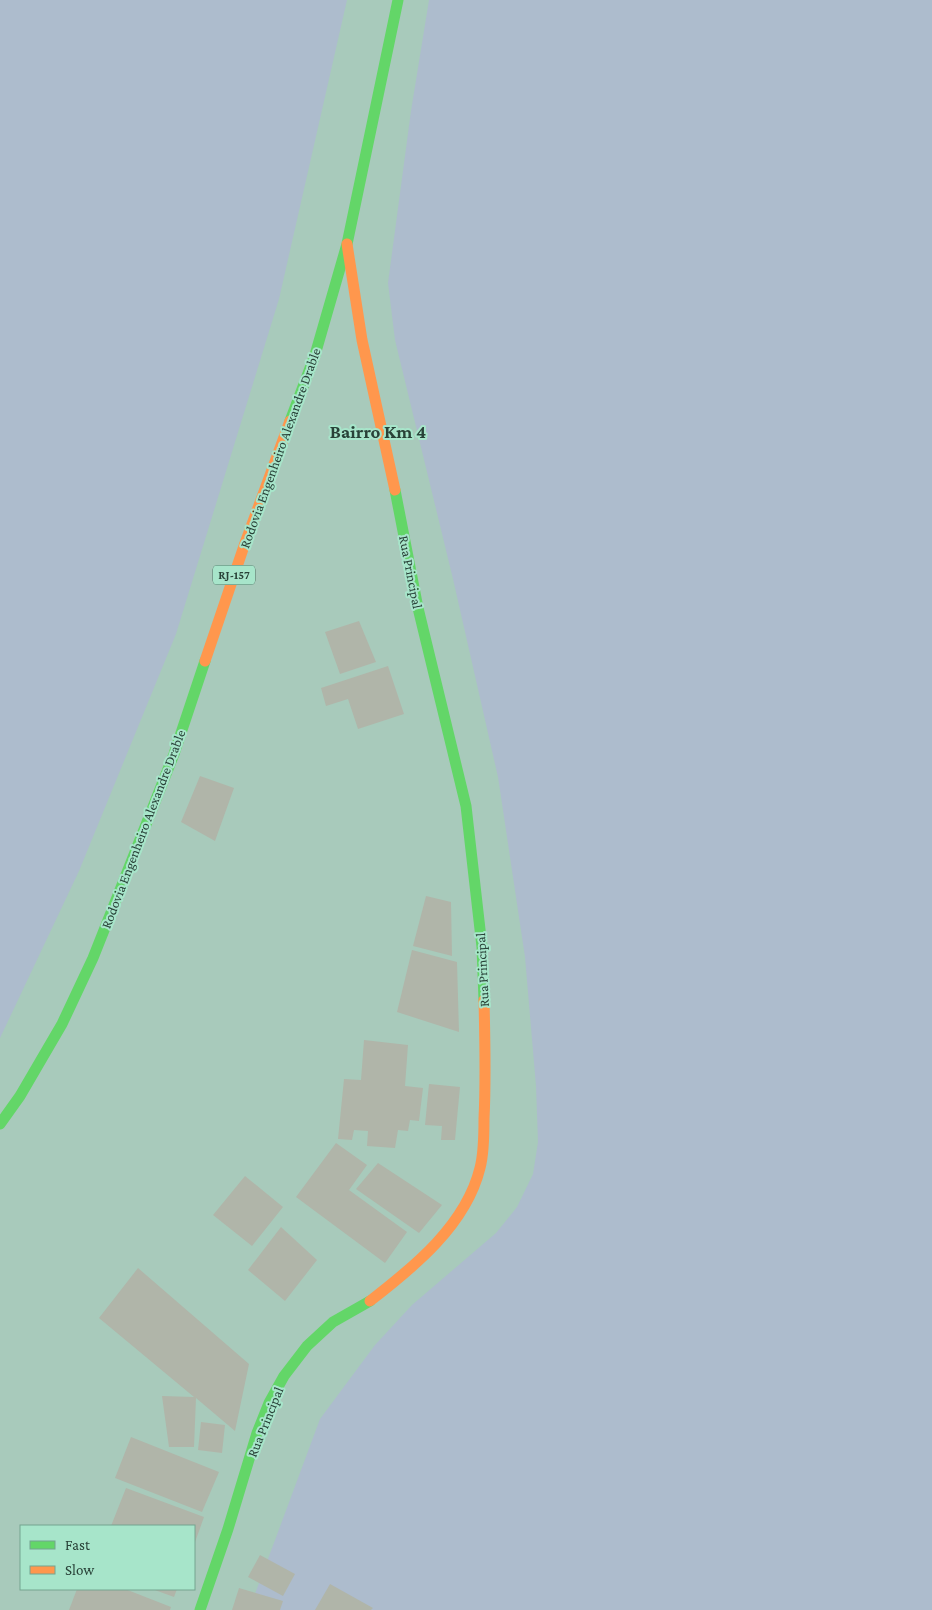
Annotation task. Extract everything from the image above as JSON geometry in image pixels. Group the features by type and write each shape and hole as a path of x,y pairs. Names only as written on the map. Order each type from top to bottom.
{"street":[{"name":"Rodovia Engenheiro Alexandre Drable","path":"0,1124 20,1096 62,1024 93,958 174,754 244,546 315,355 348,244 398,0"},
{"name":"Rua Principal","path":"200,1610 228,1529 257,1433 269,1403 284,1376 306,1346 333,1322 364,1306 426,1255 448,1230 468,1199 480,1168 486,1078 482,947 466,806 418,608 388,456 362,340 348,244"}],"shaded area":[{"path":"0,0 347,0 279,299 176,634 79,871 0,1038"},
{"path":"429,0 932,0 932,1610 249,1610 320,1419 375,1345 412,1305 496,1233 517,1207 533,1174 538,1142 536,1086 525,957 498,777 453,579 395,340 388,283 411,111"}],"building":[{"path":"359,621 376,662 340,674 325,632"},
{"path":"388,666 404,714 358,729 348,699 326,706 321,688"},
{"path":"200,776 234,788 215,841 181,822"},
{"path":"426,896 451,902 452,956 413,946"},
{"path":"412,950 457,962 459,1032 397,1012"},
{"path":"364,1040 408,1045 405,1086 423,1088 419,1121 410,1120 408,1131 398,1130 395,1148 367,1146 368,1131 354,1130 352,1140 338,1139 344,1079 361,1080"},
{"path":"429,1084 460,1087 455,1140 441,1140 442,1126 425,1125"},
{"path":"336,1143 367,1165 349,1190 407,1232 385,1263 296,1197"},
{"path":"378,1163 442,1205 419,1233 356,1189"},
{"path":"245,1176 283,1207 252,1246 213,1215"},
{"path":"281,1227 317,1260 285,1301 248,1270"},
{"path":"138,1268 249,1364 235,1431 196,1398 194,1447 169,1447 162,1396 194,1397 99,1318"},
{"path":"201,1422 225,1425 222,1453 198,1450"},
{"path":"131,1437 219,1472 202,1512 115,1478"},
{"path":"126,1488 204,1517 195,1542 195,1525 111,1525"},
{"path":"260,1555 295,1574 283,1596 248,1577"},
{"path":"330,1584 373,1608 371,1610 315,1610"},
{"path":"239,1588 283,1601 280,1610 232,1610"},
{"path":"77,1590 128,1590 171,1607 170,1610 69,1610"},
{"path":"155,1590 177,1590 174,1597"}],"traffic: fast":[{"path":"290,421 315,355 347,244 398,0"},
{"path":"395,490 418,608 466,806 482,947 484,1000"},
{"path":"0,1124 20,1096 62,1024 93,958 174,754 205,661"},
{"path":"200,1610 228,1529 257,1433 269,1403 284,1376 307,1346 333,1322 370,1301"}],"traffic: slow":[{"path":"347,244 362,340 395,490"},
{"path":"205,661 244,546 290,421"},
{"path":"370,1301 404,1274 436,1243 451,1226 473,1189 480,1168 483,1144 485,1074 484,1000"}],"district":[{"name":"Bairro Km 4","path":"378,431"}]}
